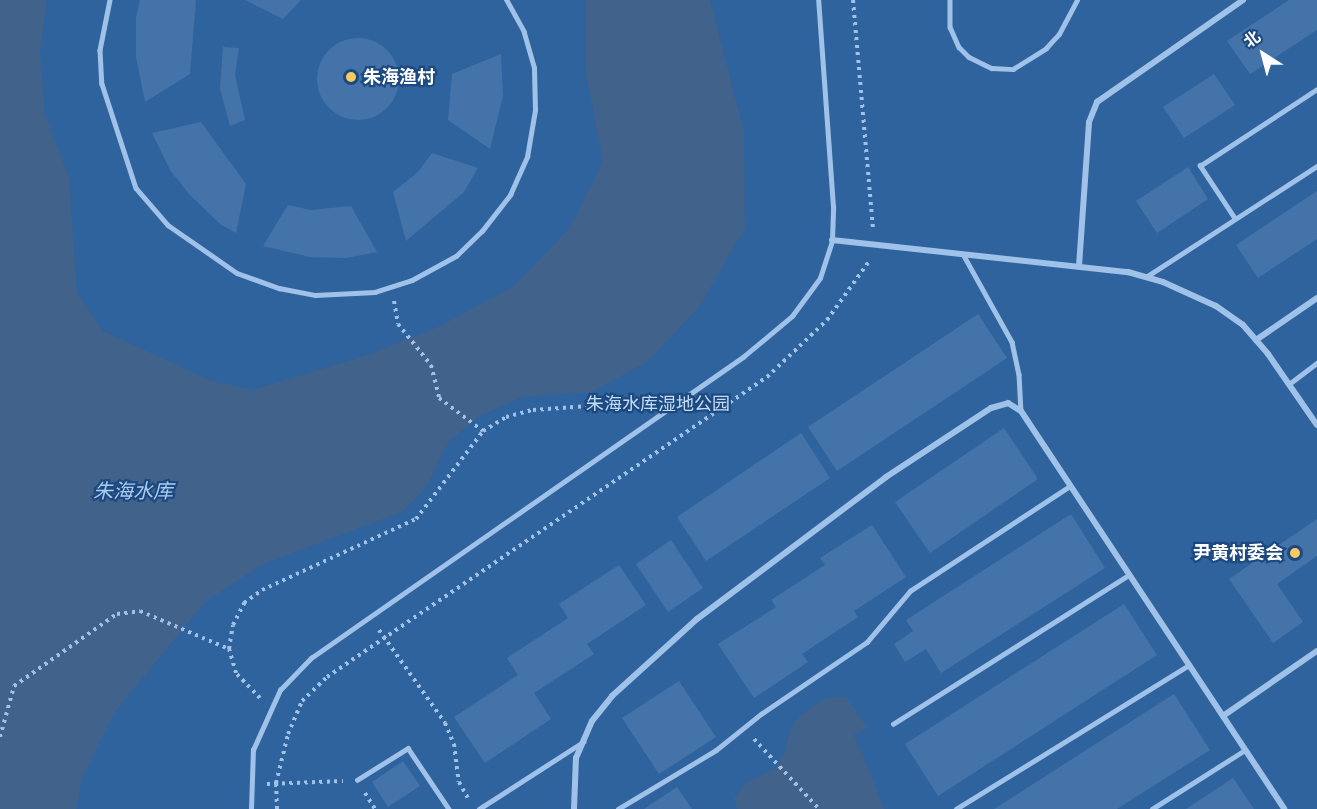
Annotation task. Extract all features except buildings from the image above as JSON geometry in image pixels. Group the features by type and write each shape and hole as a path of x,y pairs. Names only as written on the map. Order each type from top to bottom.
{"street":[{"path":"1079,266 1089,122 1097,102 1243,0"},
{"path":"832,240 1079,266 1146,277 1216,306 1256,340 1317,425"},
{"path":"1256,340 1317,298"},
{"path":"574,809 576,758 592,721 612,696 697,619 886,477 991,408 1008,403 1022,411 1284,809"},
{"path":"1223,716 1317,651"}],"lane":[{"path":"110,0 100,50 102,84 115,133 136,188 168,225 237,273 279,288 315,295 375,292 456,256 510,195 527,157 535,110 534,68 524,32 506,0"},
{"path":"251,809 253,750 280,690 311,658 744,357 792,315 820,278 832,240 832,166 818,0"},
{"path":"950,0 950,27 959,47 969,57 992,68 1013,69 1052,41 1077,0"},
{"path":"1234,219 1200,166 1317,89"},
{"path":"1146,277 1317,166"},
{"path":"963,254 1012,342 1019,374 1022,411"},
{"path":"1289,384 1317,363"},
{"path":"618,809 716,750 867,642 910,591 1070,486"},
{"path":"893,724 1129,575"},
{"path":"956,809 1189,665"},
{"path":"479,809 583,741"},
{"path":"357,780 408,748 449,809"},
{"path":"1152,809 1245,750"}],"path":[{"path":"391,286 398,324 431,365 439,398 483,431"},
{"path":"272,708 236,674 229,649 233,625 244,603 262,590 416,519 483,431 506,417 533,410 617,404 660,415"},
{"path":"0,737 14,686 117,614 140,611 229,649"},
{"path":"369,618 440,714 454,744 459,782 474,809"},
{"path":"744,728 819,809"},
{"path":"251,784 357,780 375,809"}],"green space":[{"name":"朱海水库湿地公园","path":"0,0 1317,0 1317,809 0,809"}],"water":[{"name":"朱海水库","path":"0,0 47,0 40,51 45,114 69,178 77,293 103,331 210,380 253,390 368,355 440,326 514,286 569,229 603,162 586,72 586,0 710,0 744,132 745,228 699,307 647,362 591,392 522,397 480,416 448,442 426,488 402,512 263,564 205,602 114,713 83,776 76,809 0,809"},
{"path":"846,697 867,727 854,735 885,809 737,809 734,798 747,782 775,768 785,752 790,729 802,714 826,698"}],"place":[{"name":"朱海渔村","path":"351,77"},
{"name":"尹黄村委会","path":"1295,553"}]}
